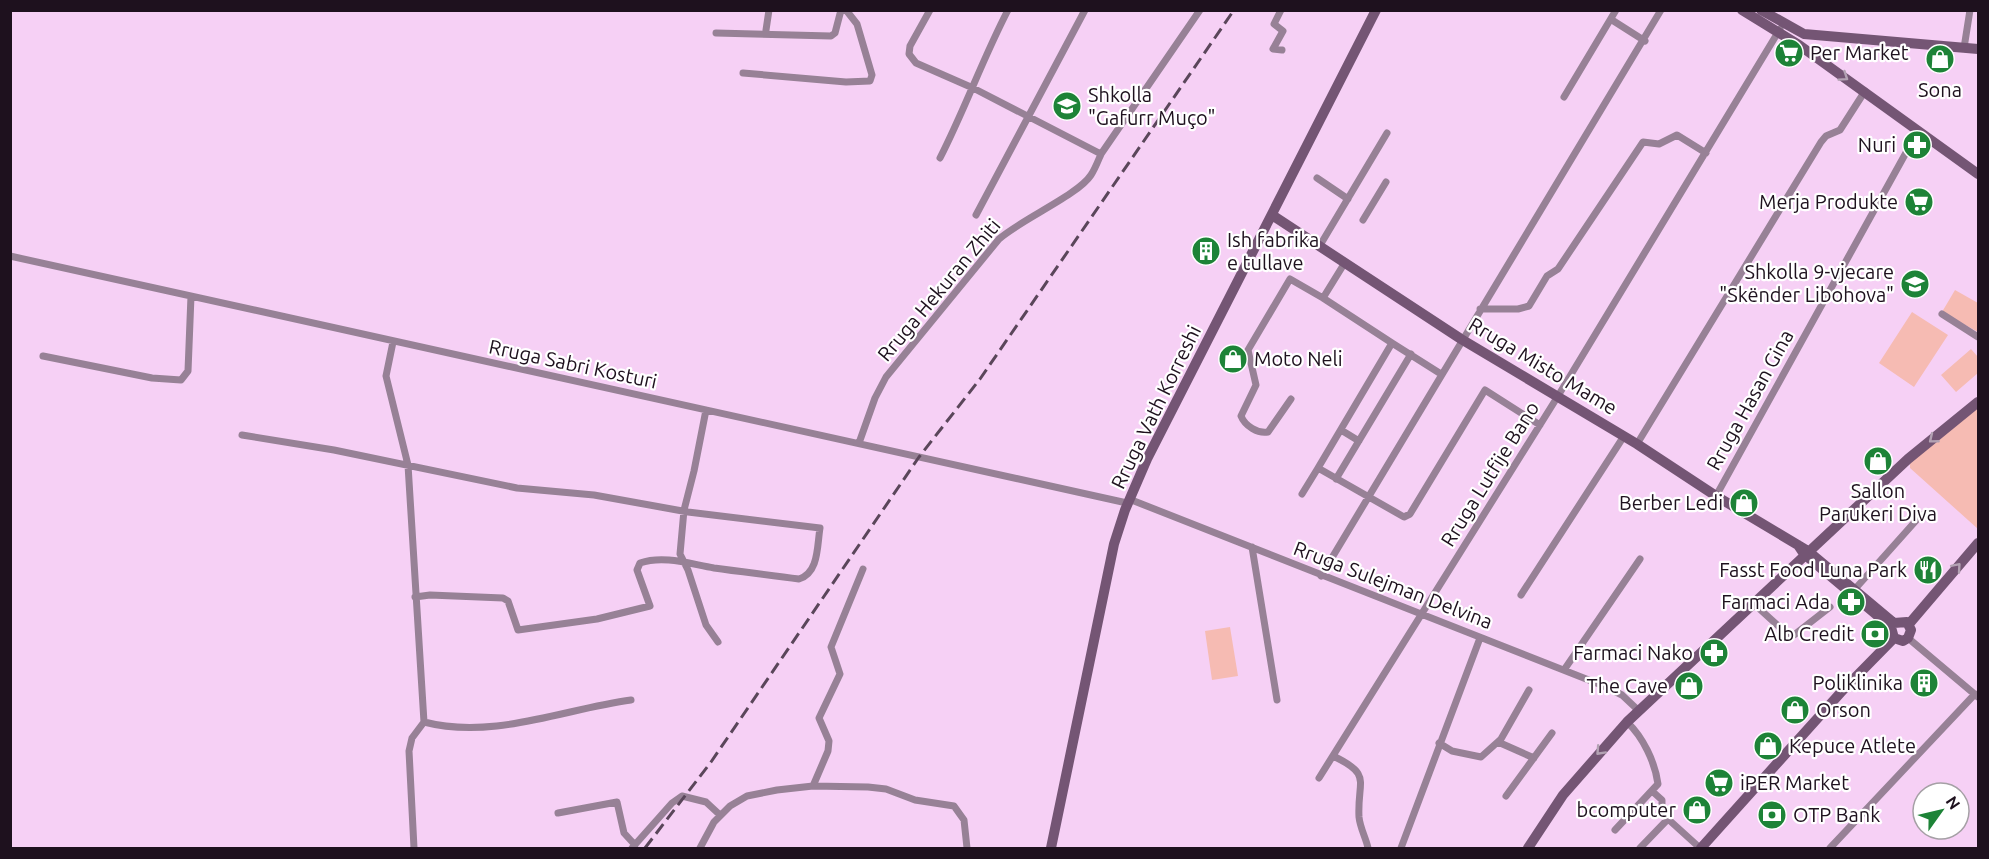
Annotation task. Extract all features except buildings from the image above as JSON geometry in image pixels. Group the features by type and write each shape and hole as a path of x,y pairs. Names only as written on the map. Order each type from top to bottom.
{"main road":[{"name":"Rruga Vath Korreshi","path":"1051,849 1098,610 1128,501 1145,462 1376,10"},
{"path":"1742,10 1806,35 1978,49"},
{"path":"1761,10 1777,22 1804,49 1978,174"},
{"path":"1804,49 1799,40 1806,35"},
{"name":"Rruga Misto Mame","path":"1272,215 1461,339 1638,444 1803,550 1855,589 1893,629"},
{"path":"1528,849 1563,795 1627,722 1753,603 1803,550 1978,402"},
{"path":"1909,624 1978,543"},
{"name":"Rruga Misto Mame","path":"1803,550 1893,629"},
{"path":"1700,849 1843,690 1893,629 1904,621 1909,624 1911,633 1903,641 1893,629"}],"street":[{"path":"766,30 769,10"},
{"path":"716,33 831,36 835,33 841,10"},
{"path":"743,73 846,82 870,81 872,75 857,24 846,10"},
{"path":"930,10 910,46 909,54 916,63 974,88 1101,154"},
{"path":"940,158 974,88 989,46 1008,10"},
{"path":"976,215 1026,117 1085,10"},
{"name":"Rruga Hekuran Zhiti","path":"859,443 875,398 886,377 970,274 1014,226 1080,186 1090,176 1101,154 1200,10"},
{"path":"1281,10 1274,24 1283,31 1274,49 1282,50"},
{"path":"1564,97 1616,10"},
{"path":"1321,576 1461,339 1645,41 1661,10"},
{"path":"1964,48 1970,10"},
{"path":"1612,20 1645,41"},
{"name":"Rruga Lutfije Bano","path":"1319,778 1558,396 1706,153 1777,22"},
{"path":"1638,444 1821,142 1826,136 1840,130 1865,91"},
{"name":"Rruga Hasan Gina","path":"1716,496 1918,131"},
{"path":"1319,247 1387,133"},
{"path":"1480,309 1518,309 1529,306 1547,276 1558,269 1643,142 1659,144 1677,135 1706,153"},
{"path":"1317,178 1348,199"},
{"path":"1363,219 1386,182"},
{"name":"Rruga Sabri Kosturi","path":"10,256 393,342 1128,501"},
{"path":"1323,298 1344,264"},
{"path":"1291,399 1268,432 1263,433 1246,424 1241,416 1256,385 1248,351 1290,279 1441,374"},
{"path":"43,356 144,377 181,380 188,371 191,296"},
{"path":"1942,314 1978,337"},
{"path":"393,342 386,376 408,465 424,722 412,738 409,751 414,849"},
{"path":"1302,494 1392,343"},
{"path":"1336,478 1411,354"},
{"path":"1318,468 1400,516 1410,513 1485,390 1540,425"},
{"path":"706,410 684,510 680,555 688,570 706,625 718,642"},
{"path":"1341,430 1359,441"},
{"path":"242,435 408,465 517,488 594,495 684,510 820,528 814,567 810,573 799,579 682,561 662,560 640,563 637,570 650,606 597,619 518,630 508,601 503,598 430,595 415,597"},
{"path":"1521,595 1624,436"},
{"name":"Rruga Sulejman Delvina","path":"1128,501 1252,547 1613,690 1639,711"},
{"path":"1855,589 1921,515"},
{"path":"1252,547 1277,700"},
{"path":"1564,670 1640,559"},
{"path":"813,786 828,751 829,741 819,718 840,674 831,647 863,569"},
{"path":"1753,603 1785,632 1794,635 1830,607"},
{"path":"1401,849 1480,638"},
{"path":"1833,847 1977,696 1908,638"},
{"path":"1439,743 1452,751 1480,757 1498,742 1529,690"},
{"path":"424,722 460,727 498,725 631,700"},
{"path":"1615,830 1658,784 1654,766 1638,734 1627,722"},
{"path":"1506,796 1552,733"},
{"path":"1498,742 1534,758"},
{"path":"1333,756 1353,766 1360,776 1359,815 1368,849"},
{"path":"700,849 720,815 747,796 813,786 886,789 915,800 954,806 964,820 967,849"},
{"path":"1652,791 1662,800 1662,813 1700,849"},
{"path":"558,813 617,802 624,833 633,847 672,803 682,796 706,802 720,815"},
{"path":"1640,849 1668,819"}],"shaded area":[{"path":"1955,290 1978,303 1978,332 1942,312"},
{"path":"1912,312 1948,335 1914,387 1879,363"},
{"path":"1971,349 1978,357 1978,373 1956,392 1941,375"},
{"path":"1978,407 1978,529 1910,468 1910,462"},
{"path":"1230,627 1238,676 1212,680 1205,631"}],"railway":[{"path":"645,848 711,762 919,457 980,379 1234,10"}],"place":[{"name":"Per Market","path":"1789,53"},
{"name":"Sona","path":"1940,59"},
{"name":"Shkolla \"Gafurr Muço\"","path":"1067,106"},
{"name":"Nuri","path":"1917,145"},
{"name":"Merja Produkte","path":"1919,202"},
{"name":"Ish fabrika e tullave","path":"1206,251"},
{"name":"Shkolla 9-vjecare \"Skënder Libohova\"","path":"1915,284"},
{"name":"Moto Neli","path":"1233,359"},
{"name":"Sallon Parukeri Diva","path":"1878,461"},
{"name":"Berber Ledi","path":"1744,503"},
{"name":"Fasst Food Luna Park","path":"1928,570"},
{"name":"Farmaci Ada","path":"1851,602"},
{"name":"Alb Credit","path":"1875,634"},
{"name":"Farmaci Nako","path":"1714,653"},
{"name":"Poliklinika","path":"1924,683"},
{"name":"The Cave","path":"1689,686"},
{"name":"Orson","path":"1795,710"},
{"name":"Kepuce Atlete","path":"1768,746"},
{"name":"iPER Market","path":"1719,783"},
{"name":"bcomputer","path":"1697,810"},
{"name":"OTP Bank","path":"1772,815"}]}
